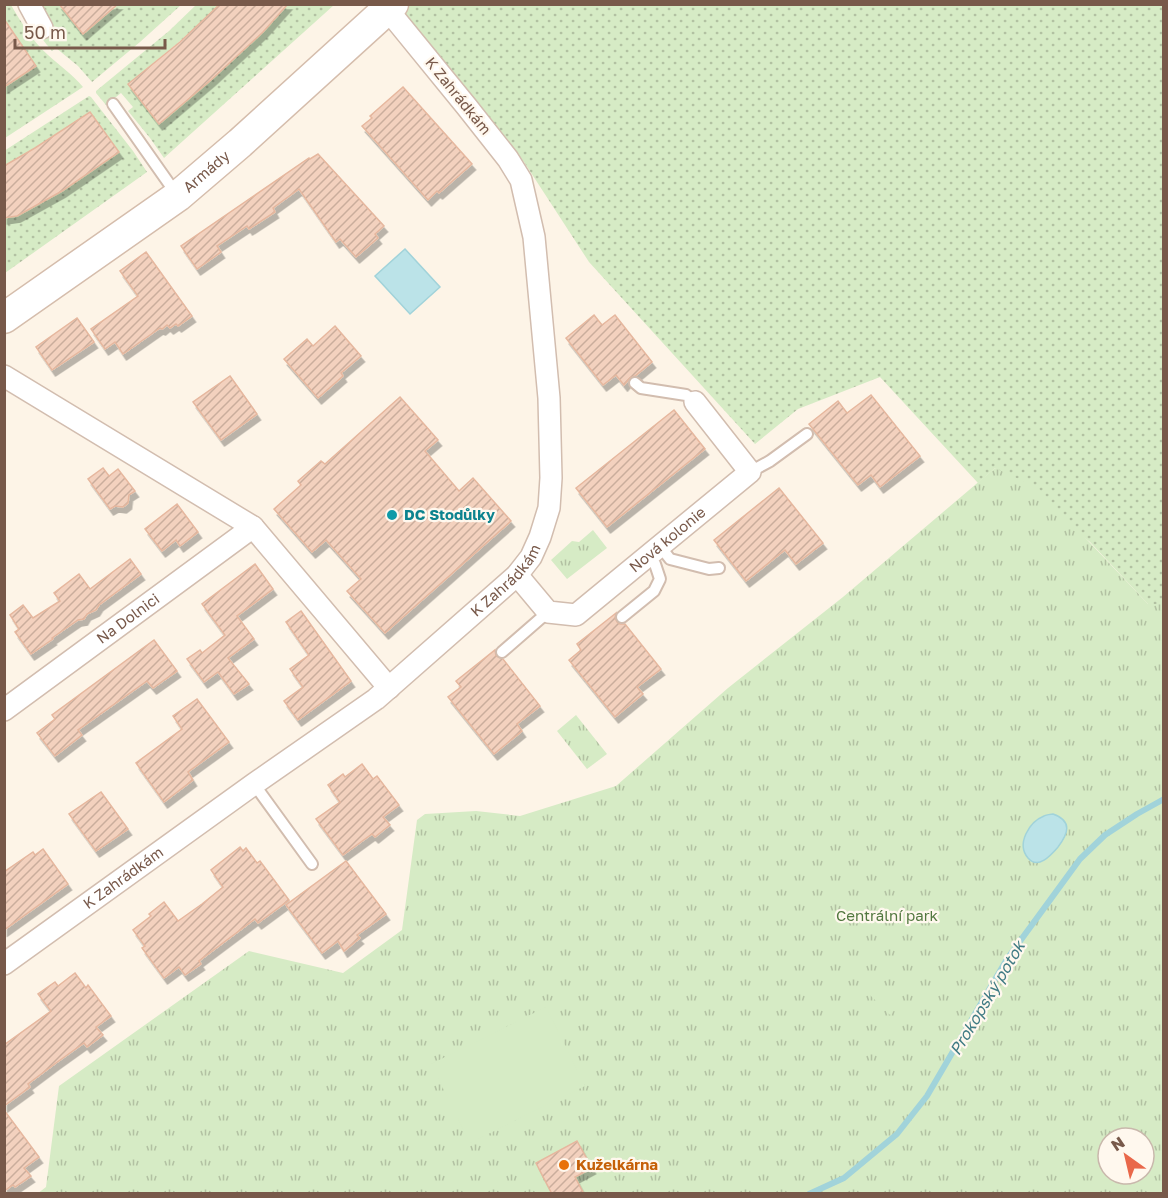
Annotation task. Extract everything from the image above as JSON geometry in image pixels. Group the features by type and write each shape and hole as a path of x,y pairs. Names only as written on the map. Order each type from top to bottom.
{"street":[{"path":"29,4 42,28"},
{"name":"Armády","path":"4,318 178,196 240,143 388,6"},
{"name":"K Zahrádkám","path":"4,964 389,688 517,575 531,556 540,537 549,508 549,398 534,237 521,180 508,159 388,6"},
{"path":"4,376 253,527 389,688"},
{"path":"695,402 750,472"},
{"name":"Nová kolonie","path":"548,612 576,615 750,472"},
{"name":"Na Dolnici","path":"4,710 253,527"},
{"path":"517,575 548,612"}],"lane":[{"path":"113,104 178,196"},
{"path":"635,383 641,388 686,395 695,402"},
{"path":"750,472 770,461 807,434"},
{"path":"654,551 670,559 709,569 719,568"},
{"path":"622,617 654,591 660,579 654,551"},
{"path":"502,652 548,612"},
{"path":"254,784 312,864"}],"green space":[{"path":"411,4 1163,5 1163,604 1148,604 1090,542 995,468 978,483 880,377 798,409 755,444 589,262 524,162 404,12"},
{"path":"6,5 11,5 43,50 83,87 5,138 5,87 36,66 9,25 5,28"},
{"path":"35,5 60,5 83,34 118,5 181,5 92,82 78,66 56,48 52,51 43,40 48,36"},
{"path":"196,5 220,5 128,84 158,123 211,80 263,32 288,5 334,5 164,158 128,111 133,107 121,93 106,105 96,91 169,31"},
{"path":"89,96 147,172 5,273 5,217 17,216 119,152 90,112 5,166 4,151"},
{"name":"Centrální park","path":"995,468 1038,488 1148,604 1163,604 1163,1193 574,1193 581,1190 575,1177 591,1168 577,1141 536,1163 552,1193 37,1194 46,1187 59,1086 249,951 343,973 402,930 417,820 425,814 476,811 520,816 616,786 728,688 843,597"},
{"path":"593,530 607,548 567,579 551,560 572,541 579,542"},
{"path":"576,715 607,754 587,769 557,731"},
{"path":"871,974 901,1003 890,1015 860,985"},
{"path":"546,1007 585,1086 470,1143 431,1064"}],"water":[{"path":"405,249 440,287 410,314 375,276"},
{"path":"1053,814 1064,820 1066,833 1058,847 1048,857 1040,862 1032,861 1028,858 1023,846 1026,834 1033,823 1046,815"}],"building":[{"path":"59,4 118,4 83,34"},
{"path":"220,4 288,4 263,32 159,124 128,84 180,42"},
{"path":"4,19 36,66 4,87"},
{"path":"403,87 472,164 428,200 362,126"},
{"path":"90,112 119,152 62,191 17,216 4,218 4,166"},
{"path":"318,154 384,226 375,234 378,238 356,257 340,239 336,242 299,189 273,208 275,212 249,229 247,226 217,246 221,252 197,269 181,246"},
{"path":"146,252 192,316 178,326 176,324 170,328 167,325 160,328 123,354 115,342 105,349 91,329 138,296 120,271"},
{"path":"594,315 602,325 615,315 652,362 624,385 616,375 603,385 566,338"},
{"path":"77,318 94,342 52,370 36,347"},
{"path":"335,326 361,356 341,373 343,376 318,398 284,359 307,339 313,346"},
{"path":"230,376 257,414 221,440 193,402"},
{"path":"871,395 920,456 880,487 871,475 858,485 809,424 838,401 847,413"},
{"name":"DC Stodůlky","path":"400,397 438,440 425,451 459,491 473,478 511,521 385,633 347,591 361,579 326,540 312,552 274,509 301,485 298,481 321,461 325,464"},
{"path":"674,410 705,449 607,527 576,488"},
{"path":"103,468 109,476 118,469 135,491 129,495 128,503 123,507 115,506 110,509 88,479"},
{"path":"779,488 823,543 796,564 785,550 746,581 714,540"},
{"path":"177,504 198,532 180,546 176,540 162,551 145,529"},
{"path":"130,559 141,574 99,605 96,610 87,614 84,619 78,620 31,654 15,632 19,629 10,615 23,605 33,618 60,601 54,593 79,574 90,589"},
{"path":"255,564 273,589 237,616 254,639 228,658 249,684 234,694 218,672 204,682 187,659 200,650 202,653 225,635 202,604"},
{"path":"301,611 351,681 298,720 284,701 303,687 290,669 309,655 286,622"},
{"path":"616,613 617,622 625,624 661,669 637,687 643,694 615,717 569,660 581,650 577,644"},
{"path":"154,640 177,671 153,688 147,681 78,730 82,735 55,756 37,733 55,719 52,715"},
{"path":"495,650 496,656 503,659 540,706 517,724 522,731 494,754 448,697 461,687 456,681"},
{"path":"197,699 229,742 188,772 193,780 164,802 136,763 182,729 173,716"},
{"path":"362,764 373,779 377,776 399,805 383,817 390,825 375,837 372,834 343,855 316,819 340,802 328,785 343,774 345,777"},
{"path":"101,792 128,829 96,851 69,814"},
{"path":"240,847 243,851 246,848 257,863 260,861 289,900 258,923 255,919 199,961 201,964 185,975 179,967 164,978 142,948 145,946 133,930 164,902 178,921 202,904 223,887 211,870"},
{"path":"43,849 68,884 4,930 4,872 33,852 35,855"},
{"path":"346,861 386,914 357,935 360,938 344,951 338,941 322,953 286,905"},
{"path":"75,973 86,988 88,985 111,1016 96,1027 103,1035 87,1047 84,1043 56,1063 28,1084 30,1087 4,1106 4,1045 51,1011 38,994 55,982 58,986"},
{"path":"4,1110 39,1157 24,1168 31,1176 15,1187 13,1185 4,1191"},
{"name":"Kuželkárna","path":"577,1141 592,1168 575,1177 584,1194 552,1194 536,1163"}],"waterway":[{"name":"Prokopský potok","path":"809,1194 844,1178 897,1134 927,1096 1007,959 1080,859 1105,835 1164,799"}],"place":[{"name":"DC Stodůlky","path":"392,515"},
{"name":"Kuželkárna","path":"564,1165"}]}
